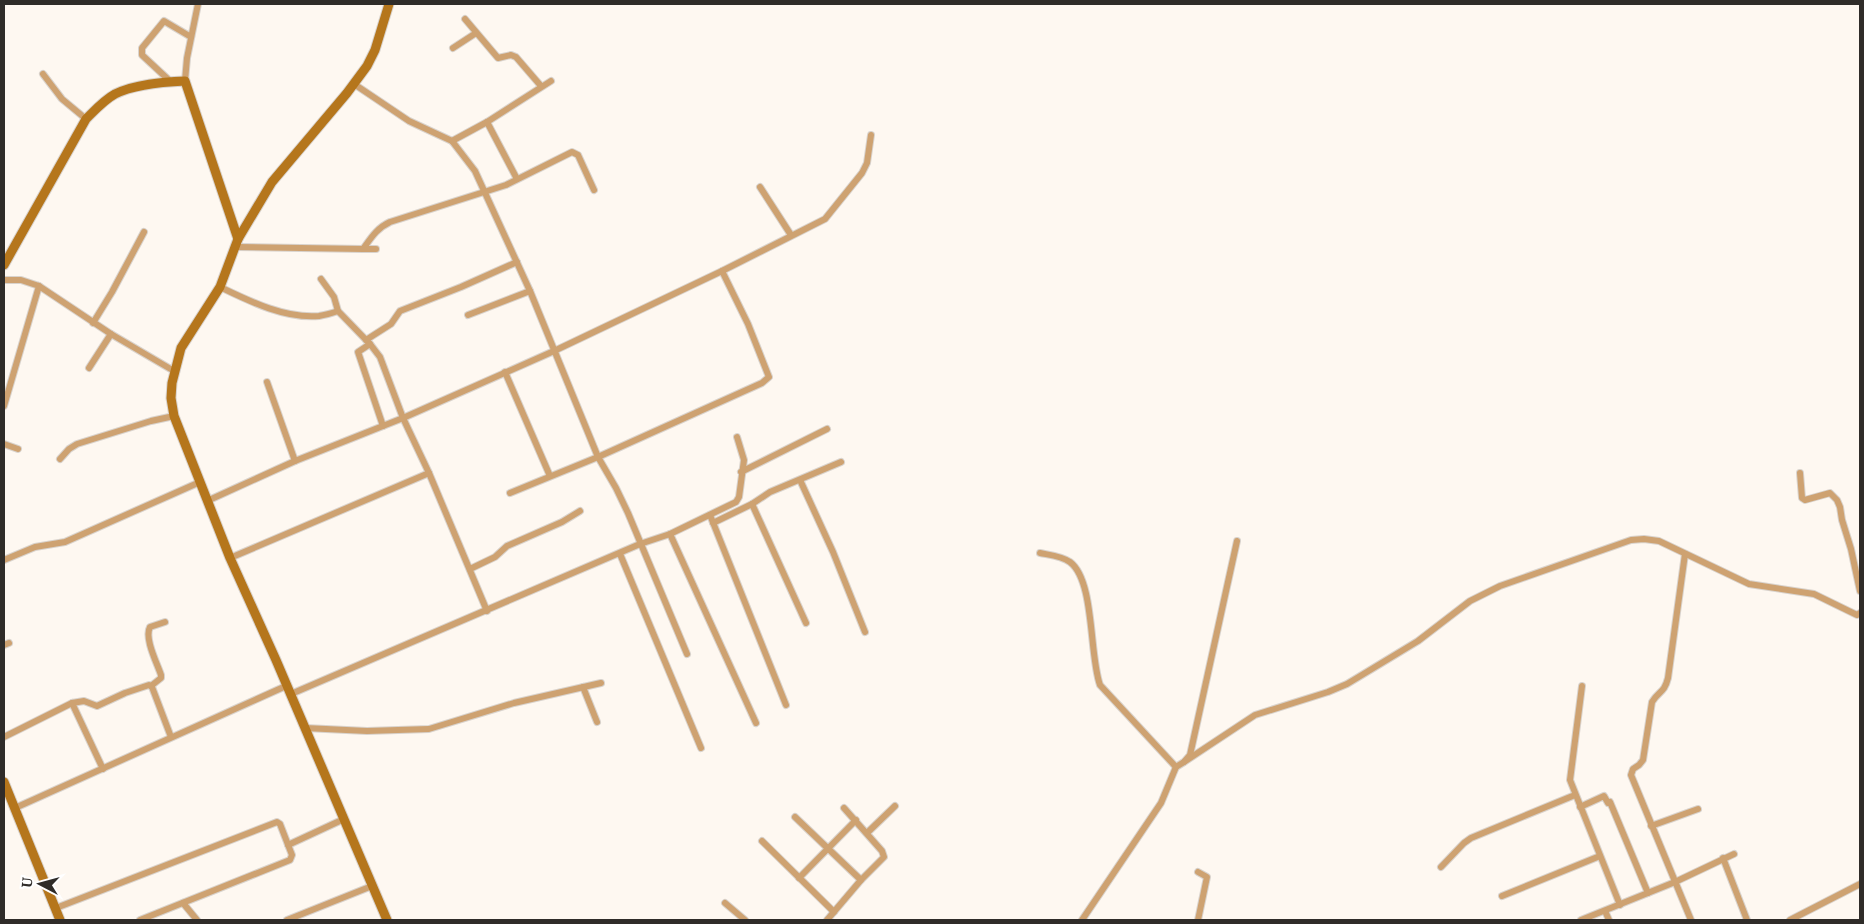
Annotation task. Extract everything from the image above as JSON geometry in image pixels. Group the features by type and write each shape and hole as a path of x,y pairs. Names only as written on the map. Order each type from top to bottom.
{"main road":[{"path":"387,920 230,558 174,416 171,398 174,371 182,348 220,287 237,243 272,182 367,66 375,50 389,4"},
{"path":"4,264 86,119 102,103 116,93 156,83 184,81 237,243"},
{"path":"4,782 60,920"}],"street":[{"path":"184,81 198,4"},
{"path":"465,20 498,58 511,55 516,57 541,86"},
{"path":"171,82 140,51 163,21 191,37"},
{"path":"453,48 476,33"},
{"path":"43,74 62,99 86,119"},
{"path":"452,141 487,122 551,81"},
{"path":"354,84 409,121 452,141 475,171 530,291 598,457 616,488 687,654"},
{"path":"487,122 517,179"},
{"path":"207,501 295,461 403,418 554,351 722,272 791,235 819,223 825,219 862,173 867,163 871,135"},
{"path":"362,249 374,233 390,222 486,193 574,152 578,155 594,190"},
{"path":"760,187 791,235"},
{"path":"93,323 144,232"},
{"path":"237,243 376,250"},
{"path":"383,426 358,350 391,324 400,311 517,262"},
{"path":"510,493 598,457 768,379 769,376 748,324 722,272"},
{"path":"321,279 334,296 338,312 380,357 403,418 429,473 488,611"},
{"path":"4,280 21,280 39,286 93,323 174,371"},
{"path":"4,406 39,286"},
{"path":"220,287 276,310 309,316 321,316 338,312"},
{"path":"468,316 530,291"},
{"path":"90,368 111,334"},
{"path":"505,373 550,476"},
{"path":"267,382 295,461"},
{"path":"60,459 69,449 77,444 151,421 174,416"},
{"path":"741,472 826,429"},
{"path":"15,808 171,737 488,611 640,544 670,534 710,515 738,500 744,460 736,438"},
{"path":"4,444 18,449"},
{"path":"713,523 752,504 770,492 841,462"},
{"path":"230,558 429,473"},
{"path":"1800,473 1802,498 1805,500 1830,493 1837,500 1851,549 1860,591"},
{"path":"800,480 832,552 864,632"},
{"path":"4,560 35,547 65,542 200,482"},
{"path":"752,504 806,623"},
{"path":"470,569 496,556 507,546 562,522 580,511"},
{"path":"710,515 786,705"},
{"path":"670,534 756,723"},
{"path":"1084,919 1161,803 1176,768 1255,715 1328,692 1347,684 1418,641 1470,601 1500,586 1637,539 1659,541 1749,584 1814,594 1857,615 1860,614"},
{"path":"1184,762 1190,755 1236,541"},
{"path":"1040,553 1063,558 1076,569 1085,592 1100,684 1176,768"},
{"path":"620,554 700,748"},
{"path":"1685,554 1668,678 1664,691 1656,696 1652,702 1643,760 1640,765 1632,769 1631,775 1676,882 1689,920"},
{"path":"4,737 72,703 84,701 97,706 125,693 151,686 161,678 161,675 147,631 150,626 165,622"},
{"path":"305,728 366,731 429,729 514,703 601,683"},
{"path":"151,686 171,737"},
{"path":"1582,686 1570,774 1571,786 1620,905"},
{"path":"583,687 597,722"},
{"path":"72,703 103,768"},
{"path":"1441,867 1471,838 1575,795"},
{"path":"1580,807 1604,796 1608,803 1610,802 1648,893"},
{"path":"867,833 895,806"},
{"path":"827,920 861,880 884,857 867,833 844,808"},
{"path":"1651,826 1698,809"},
{"path":"795,817 861,880"},
{"path":"288,845 344,819"},
{"path":"799,878 856,820"},
{"path":"56,908 277,822 280,824 292,855 290,860 140,920"},
{"path":"762,841 834,912"},
{"path":"1581,920 1676,882 1734,854"},
{"path":"1502,896 1600,856"},
{"path":"1723,858 1747,920"},
{"path":"1198,872 1207,877 1198,920"},
{"path":"1790,920 1860,884"},
{"path":"287,920 372,886"},
{"path":"183,903 197,920"},
{"path":"725,903 745,920"},
{"path":"1605,911 1609,920"}]}
